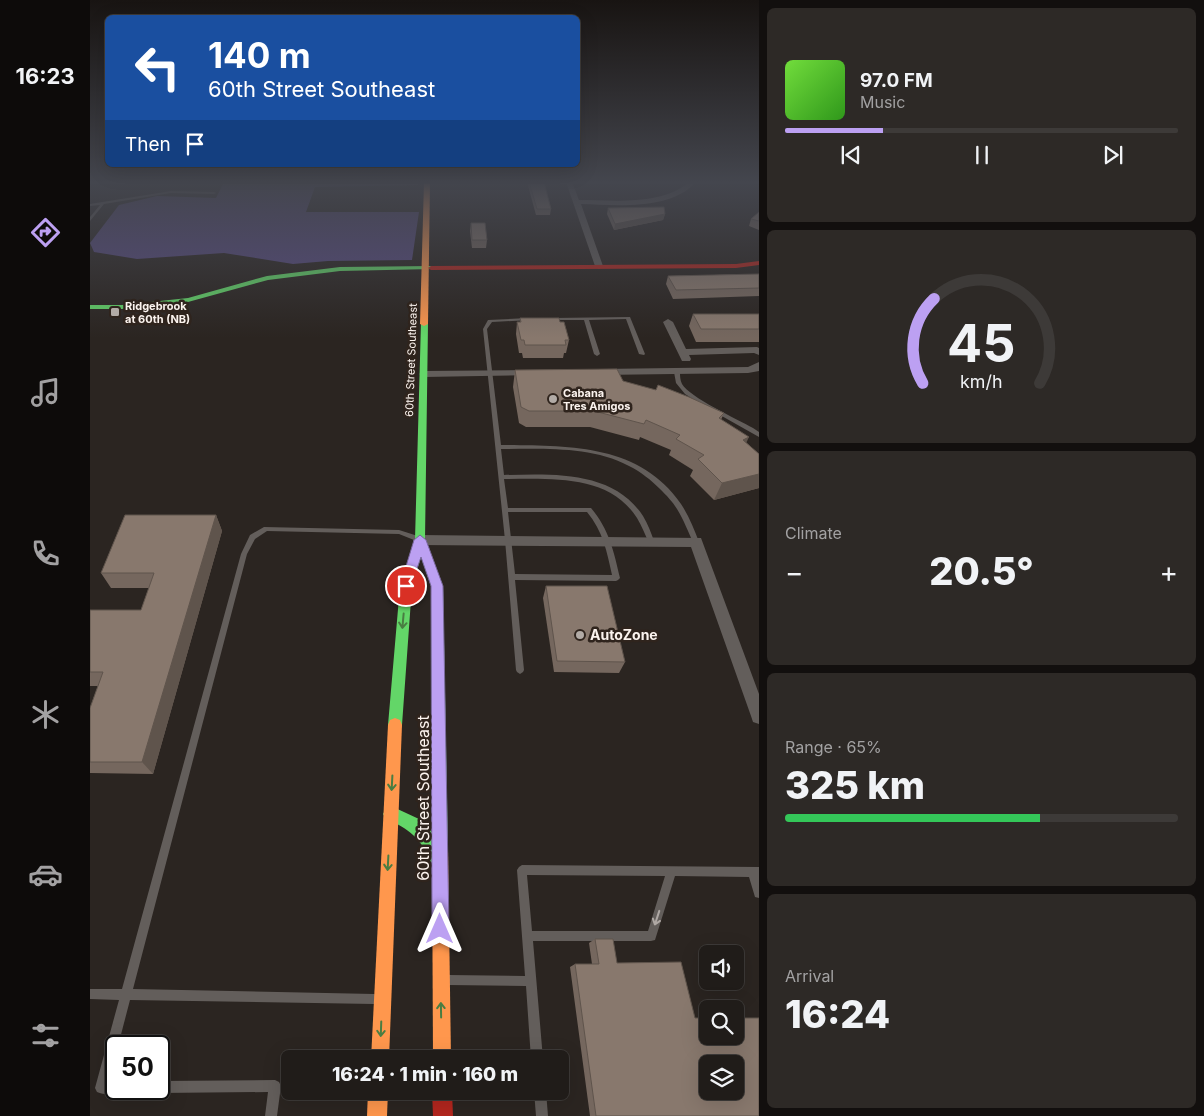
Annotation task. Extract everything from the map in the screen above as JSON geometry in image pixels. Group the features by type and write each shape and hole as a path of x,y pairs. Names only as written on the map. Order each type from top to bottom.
{"main road":[{"name":"60th Street Southeast","path":"380,1050 396,704 406,586 420,540 426,234"},
{"path":"90,307 122,307 188,300 267,278 340,269 736,266 759,263"},
{"name":"60th Street Southeast","path":"420,540 437,586 442,1050"},
{"path":"391,814 408,820 424,831 434,846 440,863"},
{"path":"377,1116 378,1100"},
{"path":"442,1100 443,1116"}],"street":[{"path":"588,234 599,266"},
{"path":"668,322 692,371"},
{"path":"682,352 757,350 759,352"},
{"path":"589,372 748,370 759,365"},
{"path":"424,374 540,373"},
{"path":"420,540 696,542 759,716"}],"lane":[{"path":"542,319 628,318 642,354"},
{"path":"520,670 499,447 485,329 490,322 532,319"},
{"path":"586,319 597,354"},
{"path":"677,372 677,378 681,387 702,402 744,424 759,435"},
{"path":"499,447 564,448 596,451 630,462 659,483 681,509 696,542"},
{"path":"502,477 560,477 589,480 614,492 634,509 645,523 651,541"},
{"path":"505,510 589,510 600,521 608,541 616,578 512,577"},
{"path":"114,1035 244,554 252,538 266,528 400,532 420,540"},
{"path":"536,1050 522,870 756,872 759,893"},
{"path":"527,936 651,936 672,871"},
{"path":"441,980 530,982"},
{"path":"90,994 382,999"},
{"path":"105,1072 101,1088 105,1088"},
{"path":"170,1087 275,1086 271,1116"},
{"path":"541,1100 542,1116"}],"shaded area":[{"path":"97,234 416,234 412,260 328,261 293,264 224,253 137,259 94,252 90,243"}],"building":[{"path":"472,234 486,234 487,240 472,240"},
{"path":"759,274 759,288 676,290 668,276"},
{"path":"693,314 759,314 759,329 701,329"},
{"path":"520,318 559,318 560,322 564,322 569,340 565,340 566,345 525,345 524,340 521,340 517,322 521,322"},
{"path":"617,369 623,381 656,390 658,385 724,413 719,418 749,437 743,440 759,454 759,474 722,483 698,459 704,455 676,439 680,435 646,420 644,424 594,411 529,411 521,407 515,370"},
{"path":"125,515 216,515 142,762 90,762 90,708 103,672 90,672 90,610 141,610 154,573 101,573"},
{"name":"AutoZone","path":"546,586 607,586 625,662 557,661"},
{"path":"595,939 613,939 617,963 681,962 695,1018 699,1018 699,1045 744,1045 744,1018 759,1018 759,1116 596,1116 575,964 599,964"}],"traffic: fast":[{"path":"90,307 122,307 188,300 267,278 340,269 431,268"},
{"path":"395,725 406,586 420,540 424,324"},
{"path":"420,540 437,586 440,850"},
{"path":"391,814 419,829 425,835 437,856"}],"traffic: slow":[{"path":"424,324 426,234"},
{"path":"380,1050 395,725"},
{"path":"440,850 442,1050"},
{"path":"377,1116 378,1100"}],"traffic: jam":[{"path":"431,268 736,266 759,263"},
{"path":"442,1100 443,1116"}],"place":[{"name":"Ridgebrook at 60th (NB)","path":"115,312"},
{"name":"Cabana Tres Amigos","path":"553,399"},
{"name":"AutoZone","path":"580,635"}],"route":[{"path":"406,586 420,540 437,586 440,929"}]}
